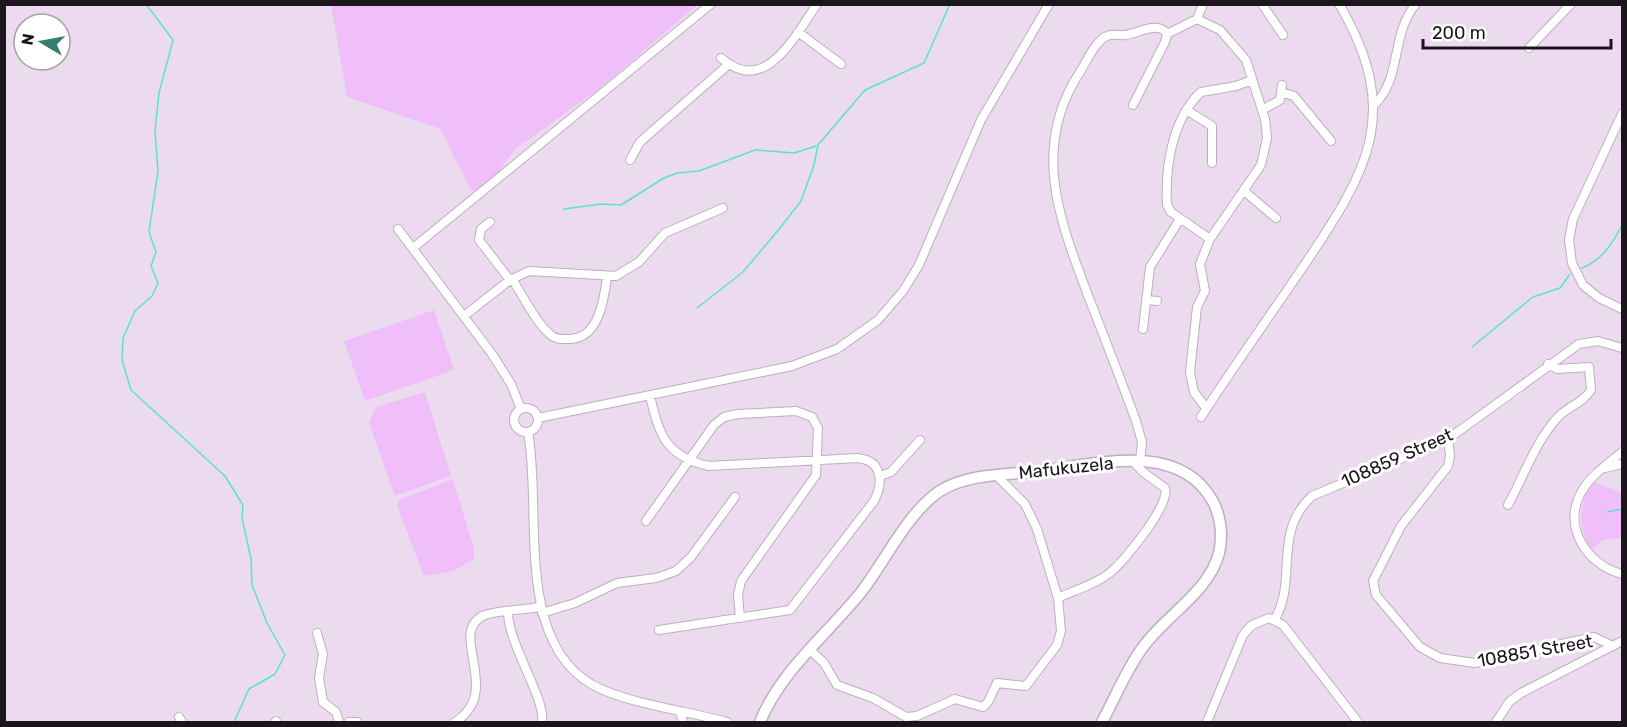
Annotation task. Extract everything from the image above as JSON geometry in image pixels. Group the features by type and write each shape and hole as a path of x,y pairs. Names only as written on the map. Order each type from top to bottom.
{"main road":[{"name":"Mafukuzela","path":"760,723 774,694 861,592 925,503 939,491 954,484 997,476 1136,461 1164,463 1180,468 1204,488 1220,520 1220,551 1209,577 1143,647 1102,723"}],"street":[{"path":"413,248 711,4"},
{"path":"721,58 728,65 746,70 765,68 778,58 817,4"},
{"path":"538,418 811,360 837,350 878,320 903,291 920,265 981,120 1049,4"},
{"path":"1133,105 1167,34 1197,19 1203,4"},
{"path":"1262,4 1284,35"},
{"path":"1201,417 1349,196 1364,167 1370,142 1373,106 1368,65 1355,31 1340,4"},
{"path":"1529,48 1571,4"},
{"path":"1373,106 1388,89 1403,25 1411,6"},
{"path":"1197,19 1220,30 1246,60 1262,110 1266,151 1261,165 1210,239 1200,264 1206,291 1197,307 1190,372 1194,392 1206,408"},
{"path":"1058,598 1110,573 1145,532 1166,497 1165,488 1143,472 1136,461 1142,442 1136,422 1062,225 1052,178 1054,140 1061,112 1073,82 1105,36 1126,35 1158,27 1167,34"},
{"path":"798,32 841,64"},
{"path":"630,160 640,142 728,65"},
{"path":"1210,239 1180,219 1167,205 1169,156 1172,143 1188,111 1201,92 1252,81"},
{"path":"1262,110 1276,104 1282,88 1294,96 1331,141"},
{"path":"1188,111 1212,126 1212,163"},
{"path":"1623,114 1573,219 1569,240 1572,263 1583,285 1599,298 1623,309"},
{"path":"1244,191 1276,219"},
{"path":"464,316 511,279 536,270 616,276 639,262 665,233 723,208"},
{"path":"1143,329 1152,262 1180,219"},
{"path":"490,222 481,229 479,240 511,279 549,334 561,340 575,339 587,332 602,308 607,277"},
{"path":"398,229 464,316 511,384 521,409"},
{"path":"1147,300 1158,301"},
{"name":"108859 Street","path":"1275,619 1282,601 1290,527 1303,504 1320,490 1448,439 1548,364 1585,342 1605,341 1623,348"},
{"path":"1508,505 1549,430 1560,415 1583,400 1591,390 1589,367 1557,369 1548,364"},
{"path":"650,395 654,417 667,443 689,461 709,466 862,458 877,468 880,476 879,491 873,501 795,605 782,613 659,630"},
{"path":"521,409 530,409 538,418 534,429 528,432 518,429 514,423 516,413 521,409"},
{"path":"646,521 714,425 724,417 796,411 808,414 817,424 819,469 741,581 738,595 740,618"},
{"path":"528,432 534,487 541,610 550,641 558,653 586,681 604,691 727,723"},
{"name":"108851 Street","path":"1448,439 1450,456 1448,466 1401,526 1373,581 1376,595 1420,647 1448,661 1487,662 1594,637 1613,645"},
{"path":"880,476 891,472 920,440"},
{"path":"1623,452 1601,469 1578,498 1575,507 1576,527 1583,548 1601,566 1623,574"},
{"path":"1601,469 1623,464"},
{"path":"810,650 824,663 837,685 873,698 906,717 917,717 955,699 982,706 988,702 998,683 1026,686 1053,652 1061,631 1058,598 1036,529 1025,504 997,476"},
{"path":"455,723 470,711 476,698 476,677 470,652 476,623 484,616 541,610 575,603 617,583 656,578 676,571 691,557 735,498"},
{"path":"508,613 513,641 541,705 542,723"},
{"path":"1208,723 1243,635 1257,621 1275,619 1283,625 1358,723"},
{"path":"317,633 323,656 320,678 323,702 336,712 339,723"},
{"path":"1496,723 1509,702 1521,693 1623,641"},
{"path":"680,711 682,723"},
{"path":"349,723 357,723"}],"shaded area":[{"path":"331,5 697,5 600,88 514,150 494,178 472,192 440,129 347,97"},
{"path":"434,310 454,370 365,401 344,341"},
{"path":"425,392 451,476 395,496 369,423 376,407"},
{"path":"453,479 474,549 474,559 454,571 424,576 397,505 399,500"},
{"path":"1594,482 1622,493 1622,538 1603,540 1591,549 1583,532 1581,515 1585,498"}],"waterway":[{"path":"146,4 173,40 159,93 155,131 158,171 149,232 156,252 151,266 158,283 152,296 135,311 123,338 122,360 131,390 225,476 243,505 242,518 251,559 252,585 267,623 285,655 275,674 249,689 234,722"},
{"path":"697,308 743,272 801,201 814,165 818,145 865,90 924,63 950,4"},
{"path":"564,209 601,204 621,205 664,178 677,173 699,171 755,150 794,153 816,146"},
{"path":"1582,268 1606,250 1622,225"},
{"path":"1472,347 1533,297 1560,288 1570,274"},
{"path":"1607,512 1622,509"}]}
